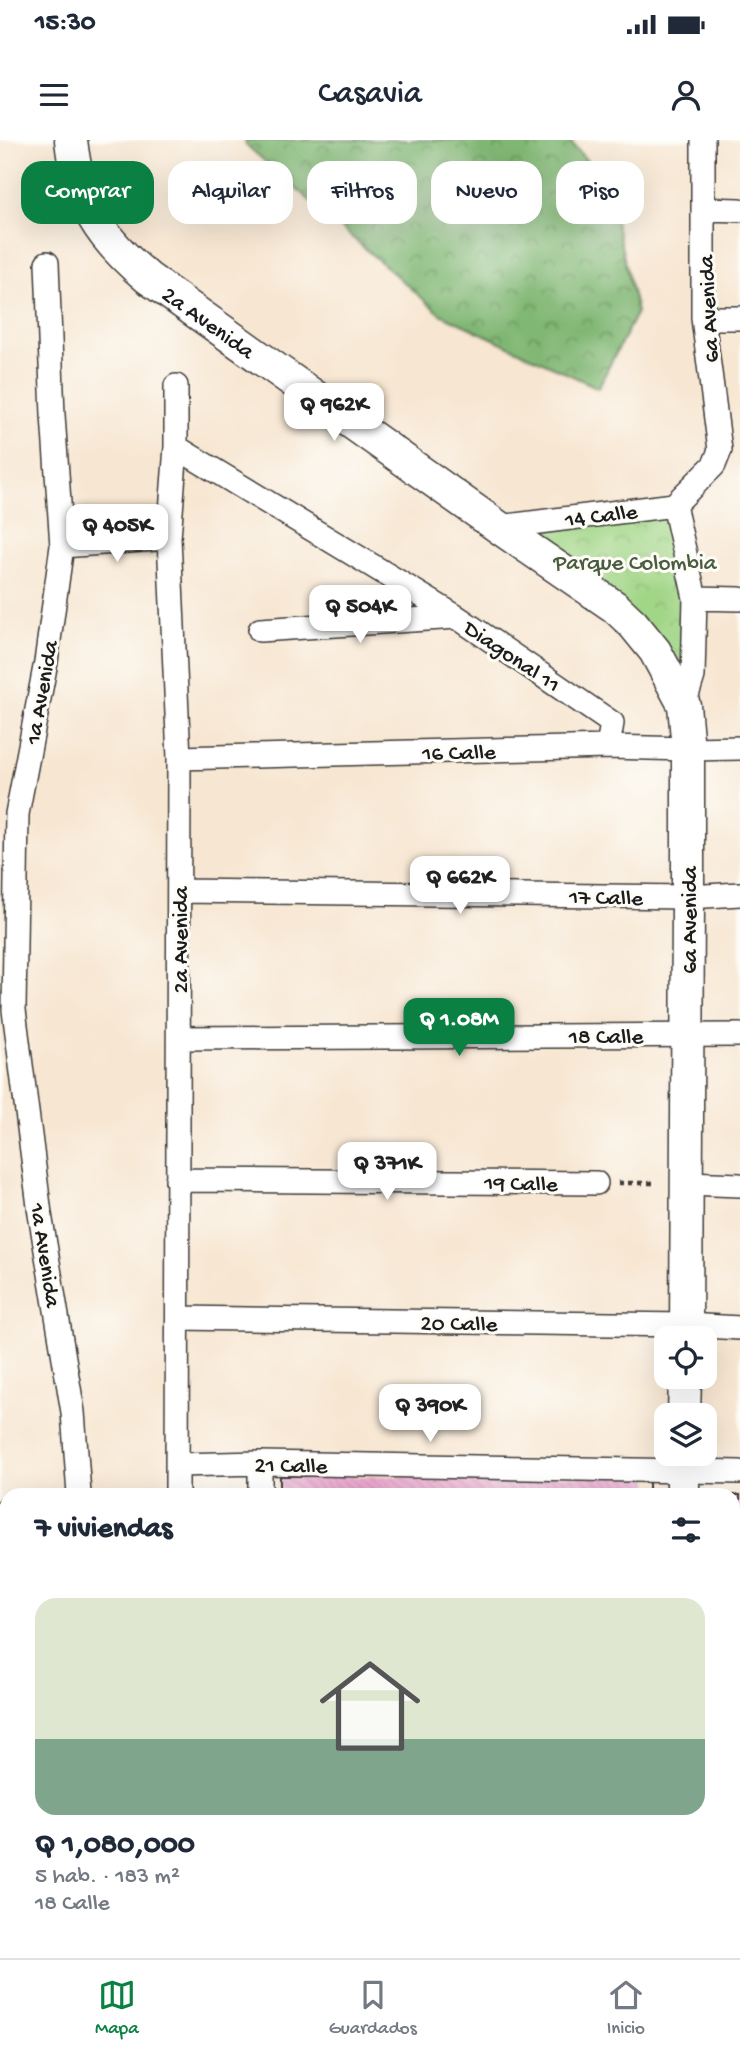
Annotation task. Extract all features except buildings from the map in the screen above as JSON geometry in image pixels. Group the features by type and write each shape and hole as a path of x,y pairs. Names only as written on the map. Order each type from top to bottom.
{"main road":[{"name":"2a Avenida","path":"71,140 78,185 92,218 133,265 499,527 593,591 624,616 655,651 684,705"},
{"name":"6a Avenida","path":"684,705 688,749 686,1326"}],"street":[{"name":"6a Avenida","path":"684,705 693,676 695,598 674,505 730,451 703,318 703,150"},
{"path":"703,209 740,210"},
{"name":"1a Avenida","path":"47,263 62,546 46,662 17,814 14,1010 40,1214 74,1412 79,1488"},
{"path":"703,318 740,318"},
{"name":"2a Avenida","path":"176,386 176,447 169,538 179,758 177,1488"},
{"name":"Diagonal 11","path":"176,447 457,617 612,723 608,747"},
{"name":"14 Calle","path":"499,527 674,505"},
{"path":"62,546 169,538"},
{"path":"695,598 740,599"},
{"path":"260,630 457,617"},
{"name":"16 Calle","path":"179,758 608,747 740,748"},
{"name":"17 Calle","path":"179,891 688,897 740,894"},
{"name":"18 Calle","path":"179,1038 740,1035"},
{"name":"19 Calle","path":"177,1180 596,1183"},
{"path":"687,1184 740,1185"},
{"name":"20 Calle","path":"178,1318 654,1331"},
{"name":"20 Calle","path":"717,1330 740,1328"},
{"path":"260,1463 260,1488"},
{"name":"21 Calle","path":"178,1465 260,1463 740,1472"}],"path":[{"path":"596,1183 656,1183"}],"green space":[{"path":"245,140 569,140 587,161 556,161 556,224 616,224 637,312 598,388 440,314 337,224 417,224 417,161 307,161 307,198 293,186 293,161 264,161 246,145"},
{"name":"Parque Colombia","path":"674,505 695,606 686,696 633,624 504,531"}]}
